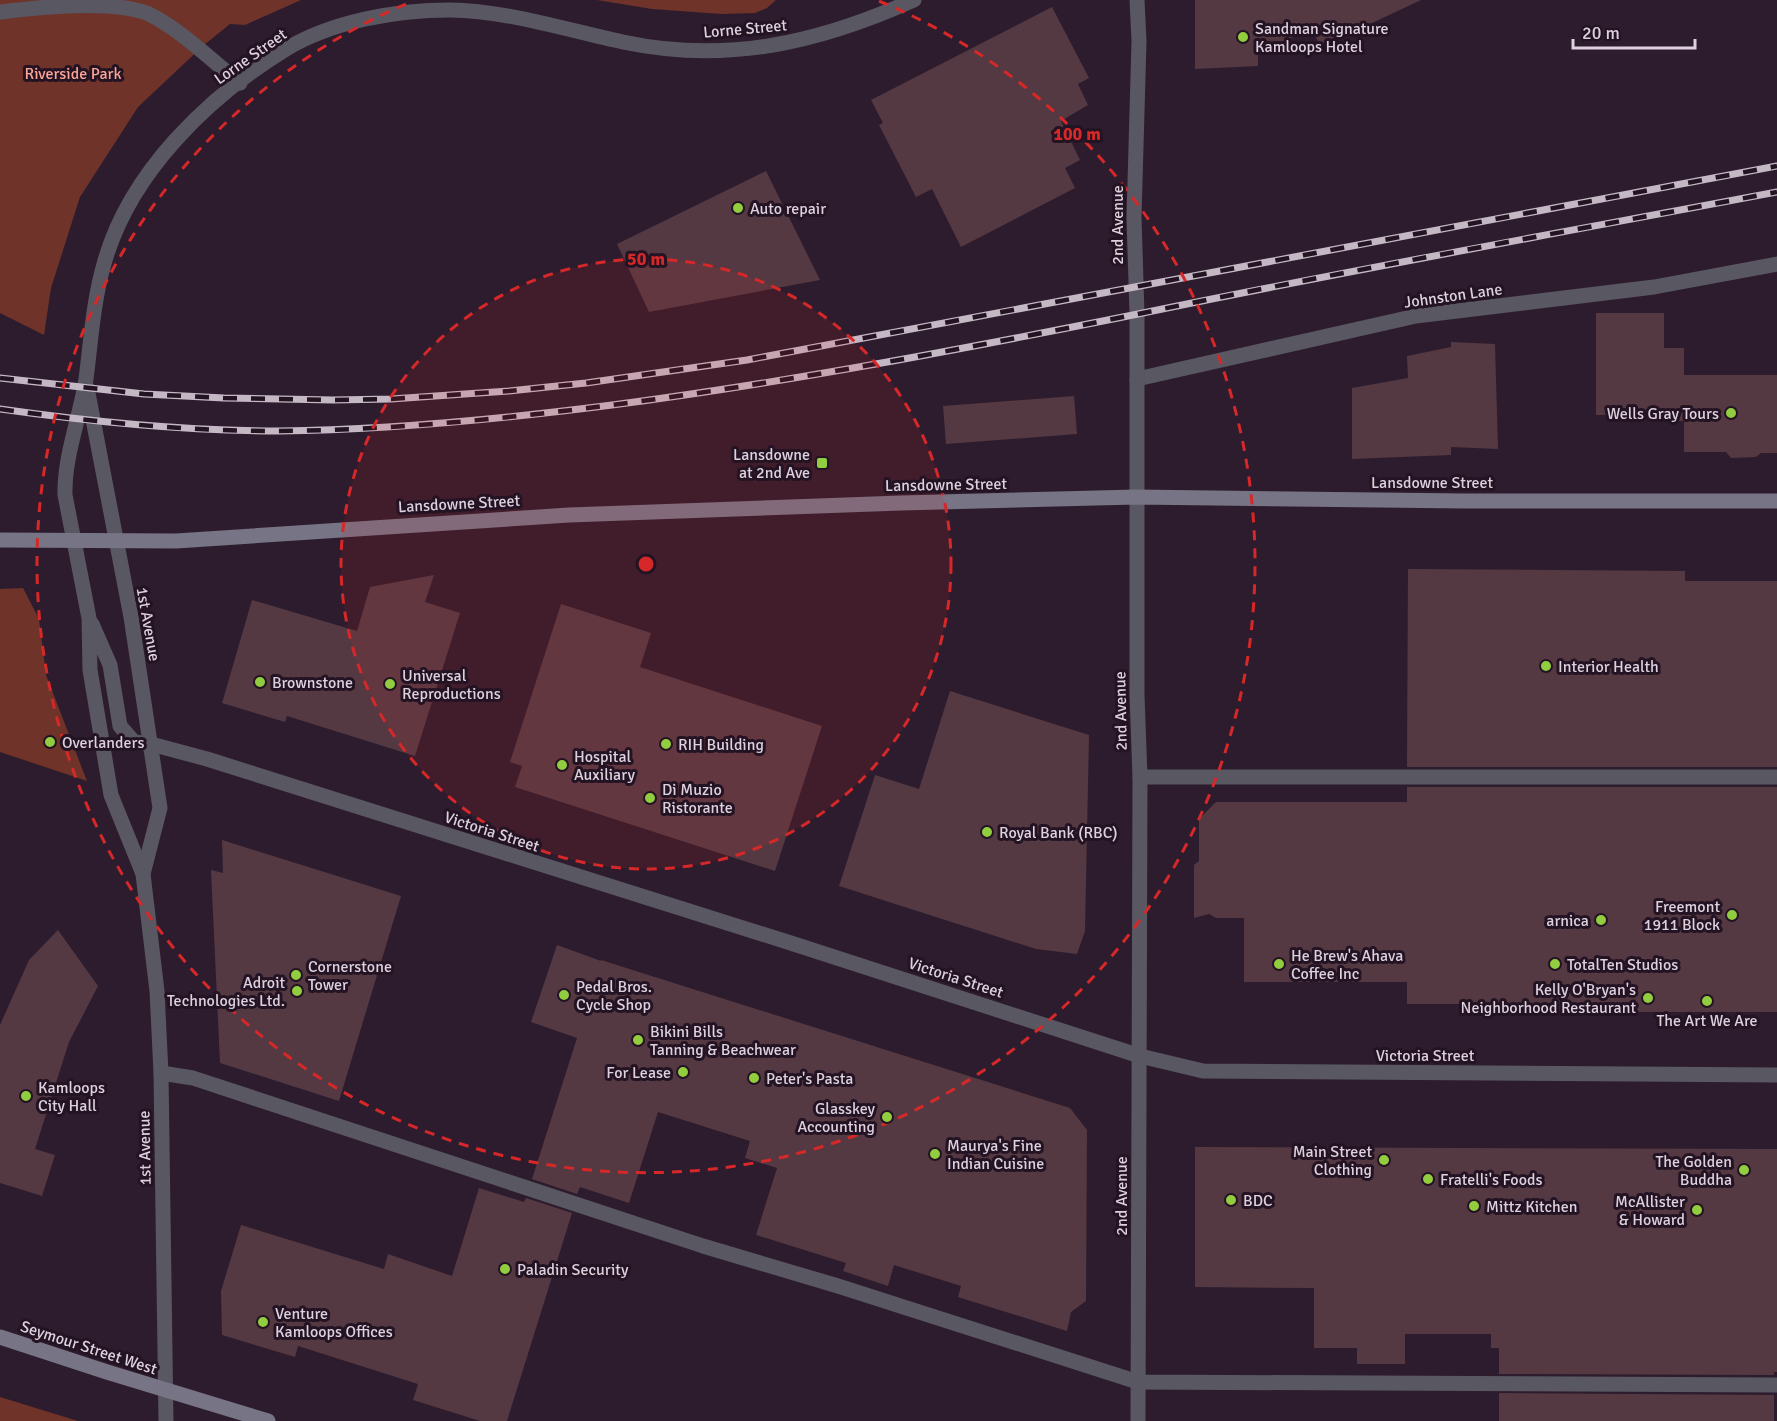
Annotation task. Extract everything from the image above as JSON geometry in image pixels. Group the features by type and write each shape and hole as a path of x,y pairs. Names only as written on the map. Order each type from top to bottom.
{"main road":[{"name":"Lansdowne Street","path":"0,540 176,541 569,515 1136,497 1453,501 1777,501"},
{"name":"Seymour Street West","path":"0,1337 268,1421"}],"street":[{"name":"Lorne Street","path":"74,540 65,495 65,478 86,380 95,306 104,262 129,204 153,165 206,110 240,82 287,49 317,35 365,19 413,11 469,11 559,26 649,47 723,51 770,47 808,39 853,25 914,0"},
{"name":"2nd Avenue","path":"1137,0 1139,40 1134,217 1137,380 1137,695 1140,777 1138,1421"},
{"path":"0,12 88,4 131,8 166,24 240,82"},
{"name":"Johnston Lane","path":"1137,380 1416,316 1654,287 1777,264"},
{"name":"1st Avenue","path":"86,380 131,617 160,808 143,874"},
{"name":"1st Avenue","path":"74,540 89,618 90,669 111,795 143,874 157,991 161,1073 166,1421"},
{"name":"Victoria Street","path":"89,618 110,665 120,726 134,742 151,744 207,759 1140,1056 1203,1071 1777,1075"},
{"path":"1140,777 1777,777"},
{"path":"161,1073 193,1078 703,1246 838,1286 1138,1382 1777,1385"}],"green space":[{"name":"Riverside Park","path":"0,0 301,0 245,25 230,24 204,45 138,107 80,197 51,288 44,335 0,313"},
{"path":"597,0 776,0 767,8 755,13 722,14 652,9"},
{"path":"23,588 39,619 46,675 87,781 0,752 0,589"},
{"path":"0,1397 78,1421 0,1421"}],"building":[{"name":"Sandman Signature Kamloops Hotel","path":"1195,0 1421,0 1321,47 1311,28 1258,55 1258,66 1195,69"},
{"path":"1052,7 1089,78 1078,84 1088,105 1061,121 1080,160 1065,168 1075,188 961,247 932,189 916,197 879,125 883,123 871,100"},
{"name":"Auto repair","path":"766,171 820,280 649,312 617,244"},
{"path":"1596,313 1664,313 1664,348 1684,348 1684,375 1777,375 1777,453 1731,458 1726,452 1684,452 1684,421 1662,421 1662,415 1596,415"},
{"path":"1451,342 1495,344 1498,449 1451,447 1451,455 1352,459 1352,388 1408,378 1407,356 1451,347"},
{"path":"1074,396 1077,434 946,444 943,406"},
{"name":"Interior Health","path":"1408,569 1685,571 1685,581 1777,581 1777,767 1407,767"},
{"path":"434,575 425,602 460,613 415,756 287,716 285,722 222,703 252,600 357,631 370,587"},
{"name":"RIH Building","path":"561,604 651,633 640,667 822,726 775,871 515,787 522,766 510,762"},
{"path":"950,691 1089,735 1085,931 1077,954 1036,949 839,886 875,775 919,789"},
{"path":"1407,787 1777,787 1777,1012 1500,1012 1500,1004 1407,1004 1407,982 1244,982 1244,918 1216,918 1209,914 1194,918 1194,865 1199,861 1199,819 1216,802 1407,802"},
{"name":"Cornerstone Tower","path":"222,840 401,896 339,1101 220,1063 211,870 223,873"},
{"name":"Kamloops City Hall","path":"58,930 98,986 69,1042 35,1149 55,1155 42,1196 0,1183 0,1025 29,960"},
{"path":"557,945 601,961 1070,1108 1087,1130 1086,1301 1071,1312 1067,1331 958,1297 961,1286 894,1265 888,1286 843,1271 846,1263 756,1235 777,1168 745,1158 750,1141 658,1112 629,1203 580,1187 577,1194 532,1179 577,1038 531,1022"},
{"path":"1195,1147 1777,1149 1777,1372 1774,1372 1774,1375 1499,1374 1499,1348 1491,1348 1491,1334 1405,1334 1405,1364 1357,1364 1357,1348 1314,1348 1314,1288 1195,1287"},
{"path":"479,1188 524,1202 526,1198 572,1213 507,1421 480,1421 413,1400 418,1384 298,1346 295,1357 222,1335 221,1291 241,1225 384,1269 388,1254 452,1276"},
{"path":"1499,1393 1774,1395 1774,1421 1499,1421"}],"railway":[{"path":"0,378 144,394 333,400 391,399 586,383 747,360 1777,166"},
{"path":"0,409 139,425 279,431 405,426 571,410 678,396 876,364 1777,192"}],"place":[{"name":"Sandman Signature Kamloops Hotel","path":"1243,37"},
{"name":"Auto repair","path":"738,208"},
{"name":"Wells Gray Tours","path":"1731,413"},
{"name":"Lansdowne at 2nd Ave","path":"822,463"},
{"name":"Interior Health","path":"1546,666"},
{"name":"Brownstone","path":"260,682"},
{"name":"Universal Reproductions","path":"390,684"},
{"name":"Overlanders","path":"50,742"},
{"name":"RIH Building","path":"666,744"},
{"name":"Hospital Auxiliary","path":"562,765"},
{"name":"Di Muzio Ristorante","path":"650,798"},
{"name":"Royal Bank (RBC)","path":"987,832"},
{"name":"Freemont 1911 Block","path":"1732,915"},
{"name":"arnica","path":"1601,920"},
{"name":"He Brew's Ahava Coffee Inc","path":"1279,964"},
{"name":"TotalTen Studios","path":"1555,964"},
{"name":"Cornerstone Tower","path":"296,975"},
{"name":"Adroit Technologies Ltd.","path":"297,991"},
{"name":"Pedal Bros. Cycle Shop","path":"564,995"},
{"name":"Kelly O'Bryan's Neighborhood Restaurant","path":"1648,998"},
{"name":"The Art We Are","path":"1707,1001"},
{"name":"Bikini Bills Tanning & Beachwear","path":"638,1040"},
{"name":"For Lease","path":"683,1072"},
{"name":"Peter's Pasta","path":"754,1078"},
{"name":"Kamloops City Hall","path":"26,1096"},
{"name":"Glasskey Accounting","path":"887,1117"},
{"name":"Maurya's Fine Indian Cuisine","path":"935,1154"},
{"name":"Main Street Clothing","path":"1384,1160"},
{"name":"The Golden Buddha","path":"1744,1170"},
{"name":"Fratelli's Foods","path":"1428,1179"},
{"name":"BDC","path":"1231,1200"},
{"name":"Mittz Kitchen","path":"1474,1206"},
{"name":"McAllister & Howard","path":"1697,1210"},
{"name":"Paladin Security","path":"505,1269"},
{"name":"Venture Kamloops Offices","path":"263,1322"}]}
